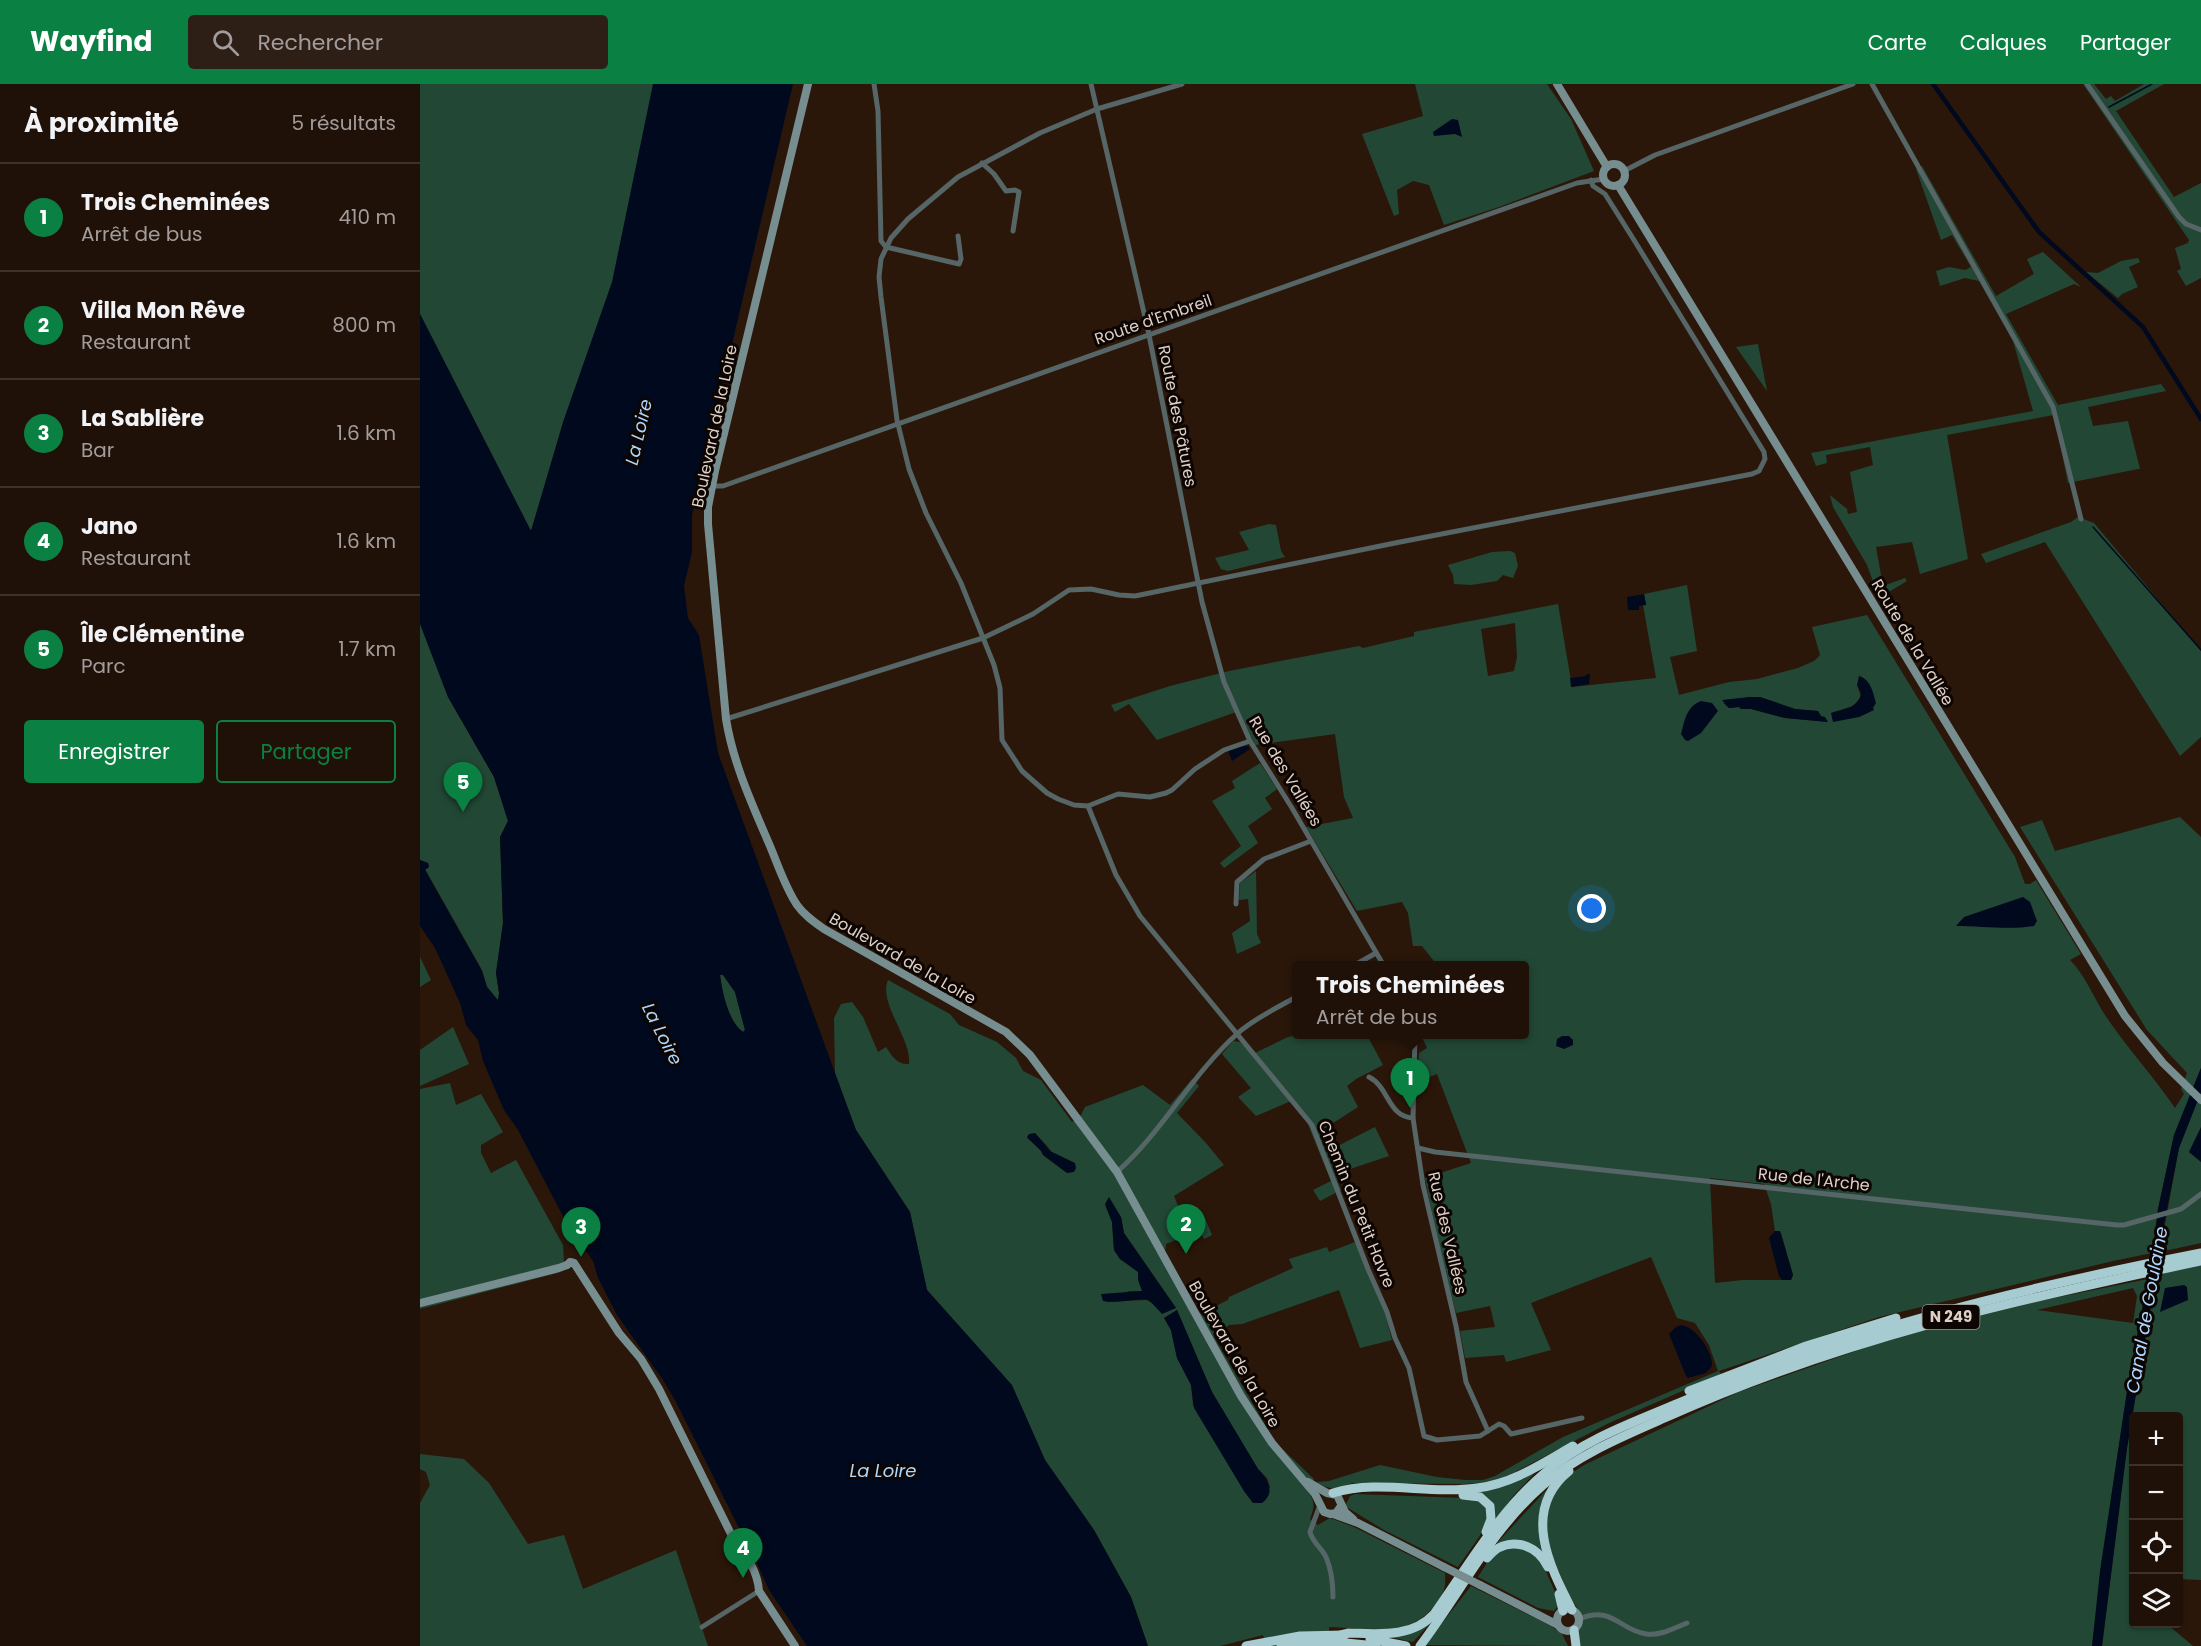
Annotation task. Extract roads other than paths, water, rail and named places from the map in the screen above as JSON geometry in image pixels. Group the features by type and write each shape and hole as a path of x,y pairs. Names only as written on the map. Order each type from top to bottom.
{"highway":[{"path":"2160,1265 2165,1257 2201,1248"},
{"name":"N 249","path":"1351,1637 1391,1634 1418,1627 1434,1614 1459,1585 1522,1505 1557,1473 1599,1449 1722,1394 1849,1347 1974,1311 2201,1253"},
{"name":"N 249","path":"2160,1265 2201,1261"},
{"name":"N 249","path":"1420,1646 1516,1500 1548,1470 1582,1448 1671,1406 1779,1363 1894,1324 1989,1298 2145,1269"},
{"path":"1330,1493 1355,1488 1465,1489 1495,1485 1515,1478 1642,1412 1751,1366 1873,1324 1983,1297 1989,1298"},
{"path":"1574,1646 1565,1621 1541,1525 1548,1496 1556,1483 1568,1472 1595,1456 1599,1449"},
{"path":"1341,1503 1346,1495 1358,1492 1471,1495 1484,1499 1492,1510 1490,1524 1459,1585"},
{"path":"1459,1585 1496,1549 1506,1544 1523,1545 1534,1550 1545,1562 1562,1599 1565,1621"},
{"path":"1246,1646 1300,1636 1340,1635 1404,1645"},
{"path":"1281,1646 1351,1637 1376,1646"}],"main road":[{"name":"Boulevard de la Loire","path":"808,84 708,507 726,719 739,772 784,880 800,909 824,929 990,1023 1018,1042 1046,1075 1118,1172 1258,1423 1320,1504"},
{"path":"1557,84 1607,167"},
{"path":"1617,164 1624,171 1623,181 1618,185 1608,184 1604,179 1607,167 1617,164"},
{"name":"Route de la Vallée","path":"1618,185 2125,1016 2152,1051 2201,1101"},
{"path":"420,1303 570,1267 581,1276 619,1333 644,1364 659,1389 731,1534 737,1540 753,1571 759,1584 759,1591 795,1646"},
{"name":"Boulevard de la Loire","path":"1287,1462 1305,1479 1330,1493"},
{"path":"1358,1523 1330,1493 1322,1497 1320,1504 1330,1514 1358,1523 1537,1613 1578,1625 1577,1613 1565,1621"},
{"path":"1330,1514 1338,1511 1341,1503"}],"street":[{"path":"874,84 878,111 881,241 886,247 959,264 961,260 958,236"},
{"name":"Route des Pâtures","path":"1091,84 1149,335 1197,582 1224,682"},
{"path":"1182,84 1097,109 1040,133 958,177 908,219 891,238 881,259 879,277 898,424 915,489 954,565 983,638 1000,688 1002,740 1028,778 1047,793 1067,803 1088,806 1118,794 1150,797 1172,790 1195,769 1224,750 1250,741"},
{"path":"1624,171 1654,155 1853,84"},
{"path":"1872,84 2053,406 2081,519"},
{"path":"2086,84 2179,218 2186,224 2201,230"},
{"path":"982,163 994,174 1006,191 1019,192 1013,231"},
{"name":"Route d'Embreil","path":"712,486 723,486 1566,187 1604,179"},
{"path":"726,719 983,638 1019,622 1069,590 1085,589 1119,596 1135,596 1759,471 1765,459 1764,452 1605,194 1593,186 1592,180"},
{"name":"Rue des Vallées","path":"1224,682 1250,741 1381,961"},
{"name":"Chemin du Petit Havre","path":"1088,806 1125,893 1162,945 1300,1107 1318,1136 1395,1338 1409,1368 1414,1383 1422,1434 1429,1439 1437,1440 1480,1436 1495,1426 1502,1425 1509,1433 1514,1434 1582,1418"},
{"path":"1236,904 1237,882 1264,859 1311,841"},
{"path":"1362,961 1376,953"},
{"path":"1118,1172 1237,1034 1292,1000"},
{"name":"Rue des Vallées","path":"1415,1039 1413,1118 1423,1185 1456,1326 1466,1382 1488,1431"},
{"path":"1369,1077 1380,1086 1399,1114 1406,1118 1413,1118"},
{"name":"Rue de l'Arche","path":"1419,1148 1436,1152 2117,1225 2185,1207 2201,1194"},
{"path":"1320,1504 1312,1525 1311,1537 1326,1557 1333,1597"},
{"path":"1312,1525 1330,1514"},
{"path":"702,1627 759,1591"},
{"path":"1579,1619 1595,1615 1606,1616 1634,1630 1649,1634 1662,1633 1688,1623"}],"water":[{"name":"La Loire","path":"653,84 793,84 692,515 692,552 684,586 688,618 699,635 718,753 856,1130 910,1212 927,1290 1012,1385 1045,1460 1094,1530 1131,1597 1148,1646 807,1646 769,1590 747,1541 676,1402 617,1315 598,1278 593,1261 565,1220 518,1130 504,1110 483,1061 478,1040 466,1025 460,1003 435,948 420,926 420,860 428,863 429,867 425,870 482,971 487,987 498,1000 496,973 503,923 500,837 508,821 494,777 448,697 420,624 420,314 531,531 563,422 612,282","holes":["720,975 723,975 735,992 745,1030 743,1032 733,1021 727,1006"]},
{"path":"1452,119 1458,120 1462,137 1455,134 1434,136 1433,132"},
{"path":"1644,594 1646,605 1639,606 1639,610 1628,610 1627,597"},
{"path":"1590,674 1589,684 1571,687 1570,678"},
{"path":"1859,676 1871,687 1876,703 1874,710 1859,717 1833,722 1831,713 1854,705 1860,698 1861,693 1857,685"},
{"path":"1760,697 1795,709 1818,711 1828,722 1785,718 1739,707 1729,708 1722,700"},
{"path":"1701,701 1712,703 1718,711 1701,733 1688,741 1685,740 1681,734 1687,714"},
{"path":"1244,746 1250,749 1232,761 1228,751"},
{"path":"2023,897 2030,902 2037,921 2034,926 2005,928 1956,926 1964,917"},
{"path":"1569,1036 1573,1040 1573,1045 1564,1049 1556,1046 1557,1039"},
{"name":"Canal de Goulaine","path":"2201,1068 2201,1092 2179,1148 2163,1229 2133,1412 2129,1412 2129,1436 2102,1646 2092,1646 2100,1571 2128,1384 2154,1247 2158,1209 2174,1135"},
{"path":"2201,1127 2201,1162 2189,1152"},
{"path":"1035,1133 1050,1151 1075,1163 1074,1172 1067,1173 1043,1155 1027,1137"},
{"path":"1109,1197 1121,1217 1124,1233 1176,1308 1162,1314 1149,1300 1103,1301 1101,1294 1142,1291 1138,1272 1120,1259 1114,1250 1112,1222 1105,1204"},
{"path":"1775,1231 1780,1231 1793,1275 1791,1280 1782,1280 1779,1276 1769,1238"},
{"path":"2184,1285 2187,1287 2188,1300 2160,1312 2165,1288"},
{"path":"1177,1310 1212,1392 1269,1486 1269,1495 1262,1503 1253,1503 1244,1491 1194,1408 1191,1385 1177,1358 1171,1330 1164,1318"},
{"path":"1681,1325 1698,1335 1707,1347 1712,1366 1706,1373 1688,1378 1686,1376 1669,1334"}],"waterway":[{"path":"1933,84 2039,232 2143,327 2201,419"},
{"path":"2109,107 2152,84"},
{"path":"2093,527 2201,650"}],"place":[{"name":"Île Clémentine","path":"463,812"},
{"name":"Trois Cheminées","path":"1410,1108"},
{"name":"Villa Mon Rêve","path":"1186,1254"},
{"name":"La Sablière","path":"581,1257"},
{"name":"Jano","path":"743,1578"}]}
